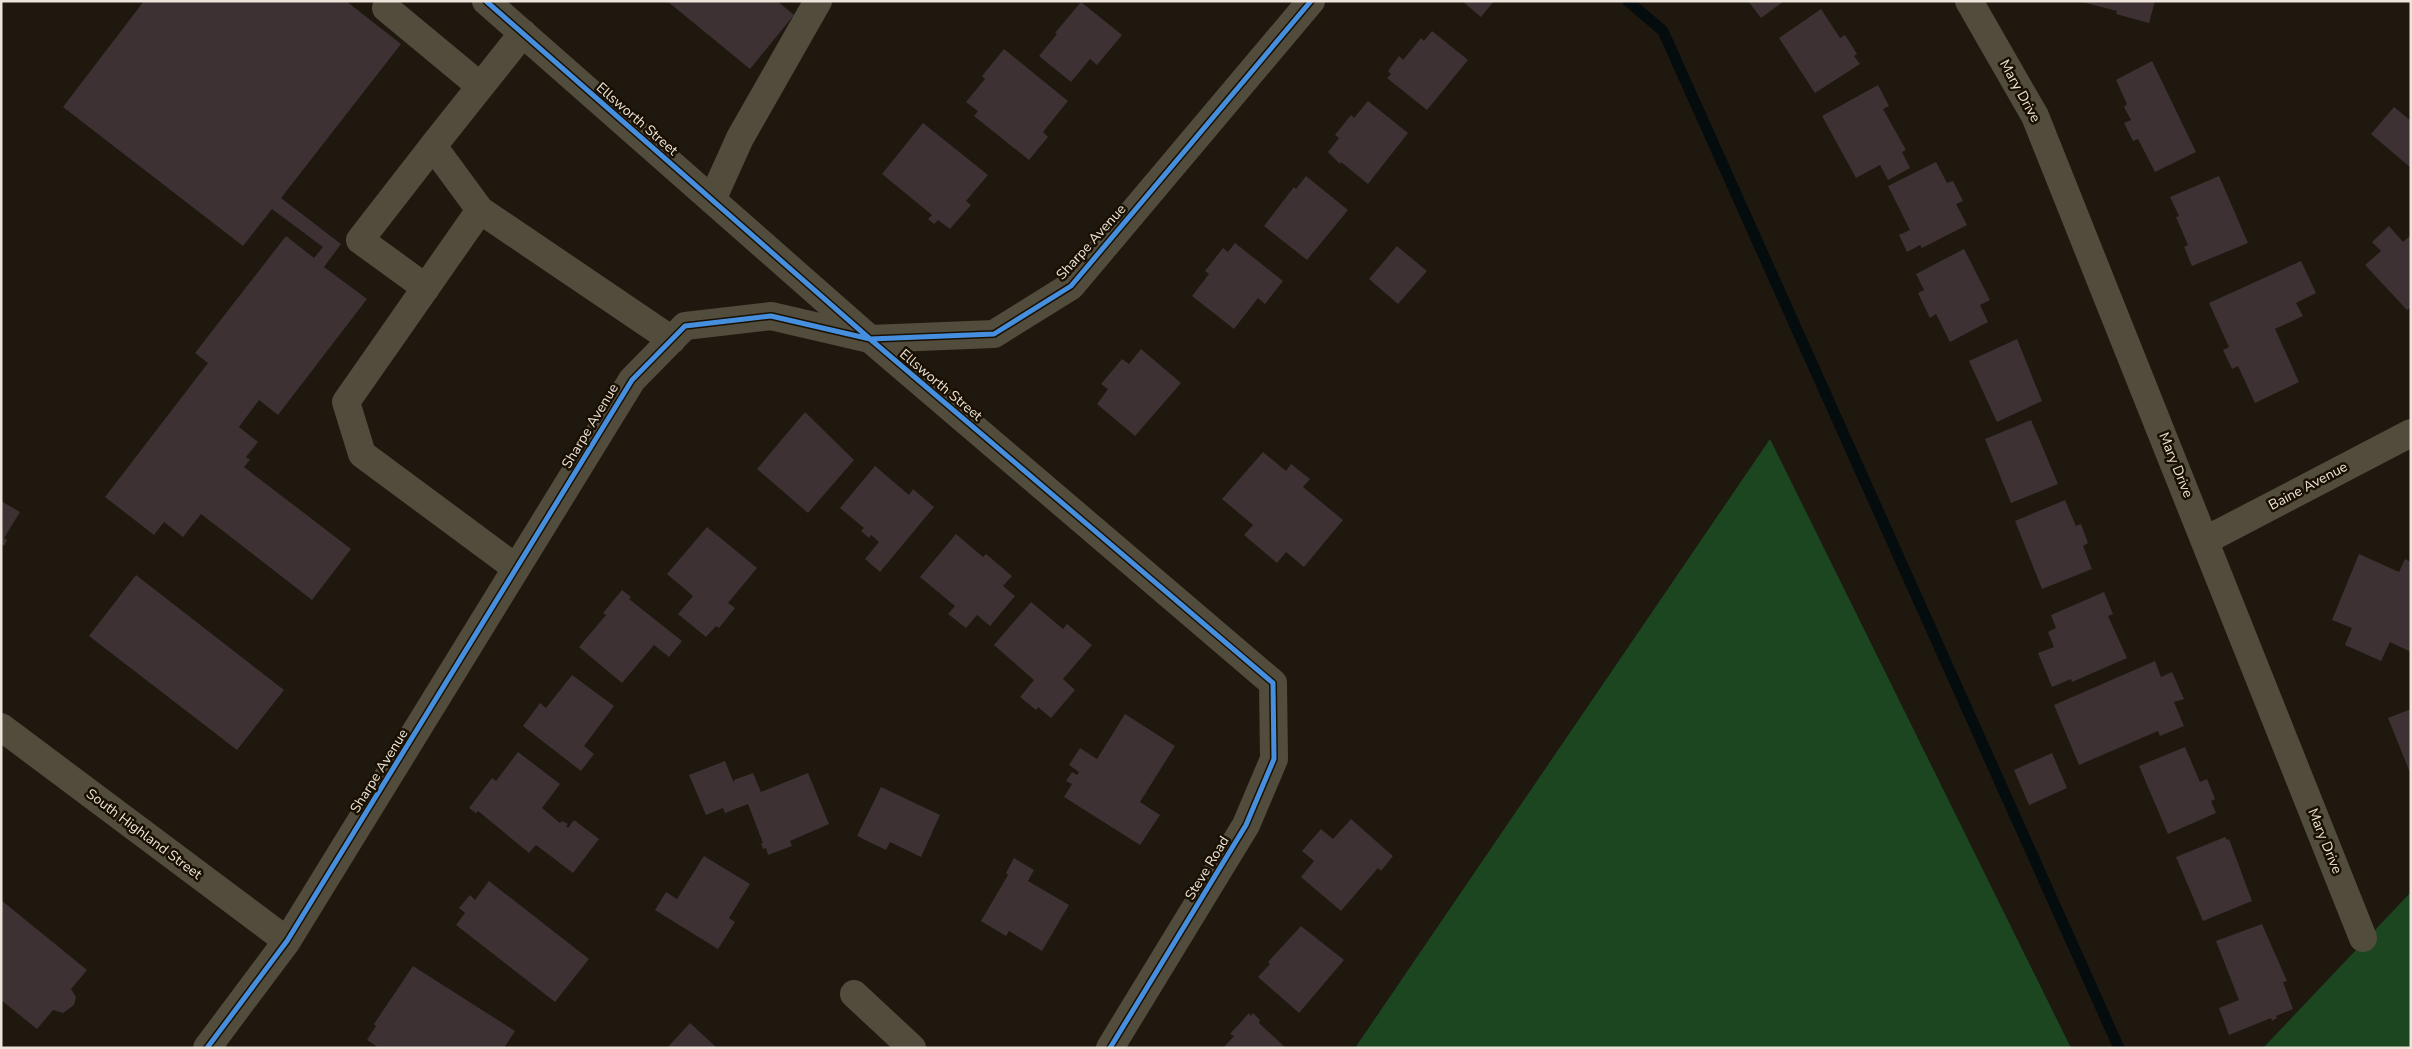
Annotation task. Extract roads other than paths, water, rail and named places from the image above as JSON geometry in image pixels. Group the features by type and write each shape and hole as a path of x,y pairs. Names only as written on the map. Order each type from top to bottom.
{"street":[{"name":"Ellsworth Street","path":"486,1 870,339 1273,683"},
{"path":"712,200 740,138 818,1"},
{"name":"Sharpe Avenue","path":"206,1048 287,941 632,380 685,326 771,316 870,339 994,334 1070,286 1311,1"},
{"name":"Mary Drive","path":"1969,1 2036,116 2363,938"},
{"path":"386,8 480,86"},
{"path":"426,288 360,240 522,33"},
{"path":"433,146 480,210 672,340"},
{"path":"480,210 346,402 362,454 516,568"},
{"name":"Baine Avenue","path":"2206,540 2411,433"},
{"name":"Steve Road","path":"1110,1048 1246,825 1274,759 1273,683"},
{"name":"South Highland Street","path":"1,728 287,941"},
{"path":"854,994 912,1048"}],"waterway":[{"path":"1628,1 1663,31 2119,1048"}]}
